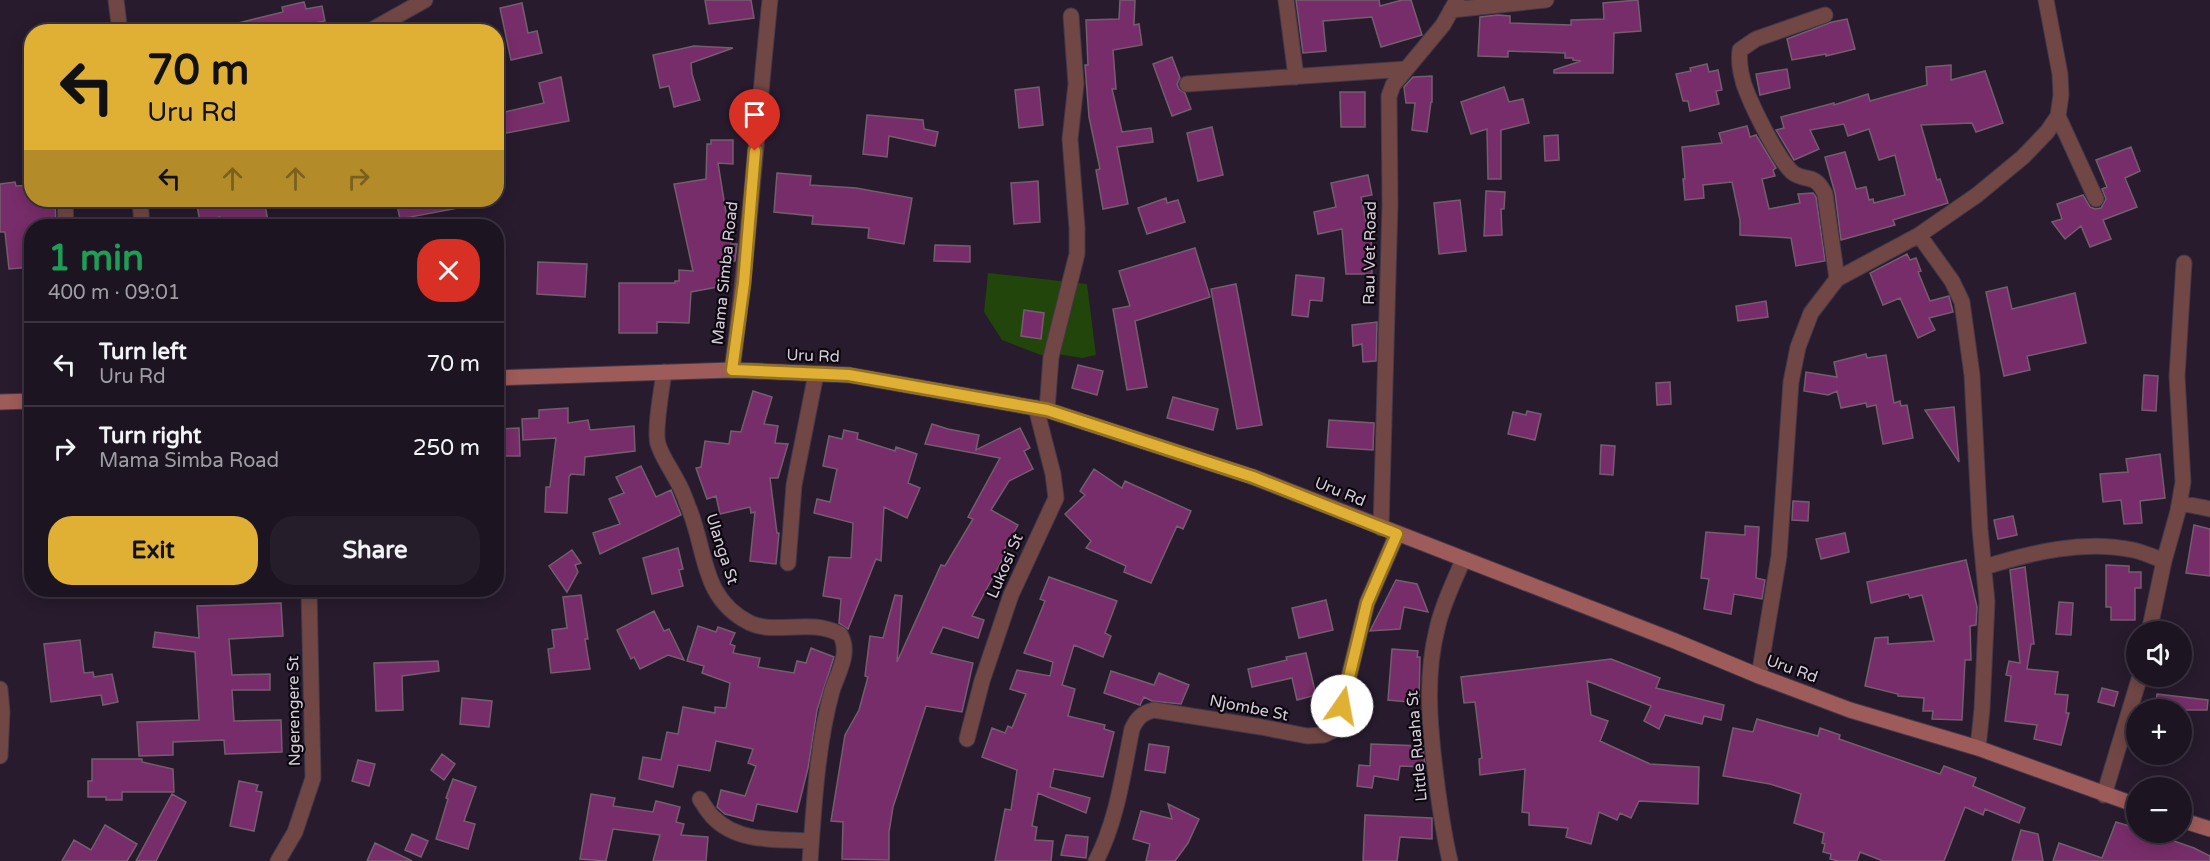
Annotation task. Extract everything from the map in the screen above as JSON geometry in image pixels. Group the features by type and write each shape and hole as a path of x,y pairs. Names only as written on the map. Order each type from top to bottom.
{"street":[{"path":"116,0 119,24"},
{"path":"382,24 425,0"},
{"name":"Mama Simba Road","path":"732,370 744,283 758,107 770,0"},
{"path":"1286,0 1296,77"},
{"path":"1454,5 1546,0"},
{"path":"1759,676 1779,556 1791,382 1798,346 1811,313 1837,279 1919,235 1977,195 2023,158 2047,132 2058,116 2061,94 2060,74 2046,0"},
{"name":"Rau Vet Road","path":"1381,528 1390,204 1389,96 1406,69 1443,25 1454,5"},
{"path":"1825,15 1756,39 1740,50 1739,59 1747,94 1781,156 1794,173 1814,180 1825,194 1837,279"},
{"name":"Lukosi St","path":"967,739 982,681 1011,595 1056,498 1041,409 1051,357 1077,254 1070,139 1076,84 1071,16"},
{"path":"1187,84 1406,69"},
{"path":"2058,116 2096,199"},
{"path":"1919,235 1952,281 1962,302 1972,375 1980,529 1985,567 1987,633 1978,748"},
{"path":"2151,621 2183,482 2177,376 2184,262"},
{"name":"Uru Rd","path":"504,378 732,370 849,375 1041,409 1253,477 1850,710 1978,748 2126,802"},
{"name":"Ulanga St","path":"664,372 657,443 679,483 691,512 707,573 718,598 752,624 821,626 840,634 844,644 845,656 826,720 813,811 810,861"},
{"path":"788,563 794,485 816,374"},
{"path":"0,402 24,401"},
{"path":"2180,503 2210,509"},
{"name":"Njombe St","path":"1096,861 1113,817 1132,729 1136,720 1144,713 1154,710 1177,713 1307,736 1324,735 1336,729 1367,603 1397,534"},
{"path":"1985,567 2018,556 2077,546 2135,550 2164,561"},
{"name":"Little Ruaha St","path":"1450,861 1437,784 1429,710 1429,684 1437,626 1464,560"},
{"name":"Ngerengere St","path":"278,861 294,832 313,778 309,597"},
{"path":"2104,795 2137,687"},
{"path":"0,689 0,756"},
{"path":"699,799 713,818 735,832 752,837 811,841"},
{"path":"2192,823 2210,829"}],"green space":[{"path":"988,273 1087,284 1096,355 1082,358 1051,353 1041,355 1002,340 984,312"}],"building":[{"path":"705,0 751,0 754,18 709,24"},
{"path":"1120,0 1135,0 1134,25 1139,24 1142,45 1113,50 1116,89 1112,89 1122,132 1151,128 1153,142 1117,147 1128,204 1103,209 1096,170 1100,169 1089,117 1085,65 1088,65 1086,20 1119,19"},
{"path":"1296,0 1379,0 1380,6 1411,0 1422,35 1381,47 1372,17 1323,21 1326,51 1303,53"},
{"path":"1638,0 1641,31 1614,33 1613,73 1554,73 1554,70 1581,61 1565,58 1565,53 1508,51 1508,57 1478,56 1480,17 1510,16 1510,23 1571,25 1571,20 1604,19 1603,3"},
{"path":"304,2 306,9 322,6 325,21 310,24 234,24 283,12 282,7"},
{"path":"522,3 528,33 537,31 542,53 511,60 500,8"},
{"path":"1847,19 1855,49 1826,56 1826,54 1792,60 1787,39 1832,22"},
{"path":"694,46 733,48 691,63 700,100 674,107 669,86 660,88 653,55"},
{"path":"1172,57 1180,78 1177,84 1179,89 1185,93 1191,109 1172,116 1153,64"},
{"path":"1707,64 1709,72 1718,70 1722,90 1716,91 1719,104 1690,111 1688,101 1683,101 1676,74"},
{"path":"1951,65 1951,80 1985,71 2003,123 1976,132 1972,123 1921,125 1937,180 1940,179 1948,203 1893,220 1895,225 1841,240 1835,193 1825,157 1845,152 1856,189 1866,187 1869,200 1873,199 1874,203 1905,195 1895,155 1879,160 1869,129 1848,136 1844,124 1810,130 1819,149 1794,160 1776,130 1784,128 1781,117 1834,103 1834,105 1868,94 1870,101 1927,85 1926,67"},
{"path":"1787,69 1790,88 1760,95 1756,74"},
{"path":"1432,76 1432,102 1427,132 1412,130 1415,103 1406,103 1404,87 1413,77"},
{"path":"561,77 569,121 504,133 504,112 544,103 539,83"},
{"path":"1039,87 1043,125 1019,128 1015,90"},
{"path":"1504,87 1509,102 1523,99 1529,123 1501,130 1501,179 1488,179 1487,129 1471,134 1461,102"},
{"path":"1340,92 1365,92 1365,127 1341,127"},
{"path":"867,115 923,120 924,129 938,132 935,146 889,136 887,157 863,154"},
{"path":"1747,126 1750,137 1756,135 1776,168 1773,170 1775,176 1762,179 1769,209 1800,203 1798,194 1813,193 1816,197 1825,261 1796,266 1791,238 1740,235 1740,220 1732,182 1703,185 1704,198 1685,200 1682,147 1722,143 1719,133"},
{"path":"1212,127 1223,175 1198,181 1187,133"},
{"path":"1558,135 1559,160 1545,161 1544,136"},
{"path":"711,140 733,140 733,164 718,163 731,244 737,244 735,261 726,261 729,285 691,292 689,323 657,322 657,333 619,333 619,283 675,283 679,281 679,270 693,271 674,184 706,179 707,144 711,144"},
{"path":"2131,147 2140,171 2125,178 2137,207 2103,220 2111,239 2090,247 2081,226 2065,239 2052,222 2062,219 2057,204 2083,195 2090,207 2101,208 2106,199 2102,189 2107,187 2096,160"},
{"path":"777,173 811,176 810,185 856,188 912,198 904,244 868,238 869,228 812,224 813,216 774,212"},
{"path":"1368,175 1372,195 1361,197 1367,226 1371,226 1372,274 1346,274 1342,229 1318,234 1314,212 1336,207 1331,183"},
{"path":"1038,181 1040,222 1014,224 1011,183"},
{"path":"15,182 16,186 24,186 24,207 55,207 56,219 24,219 24,268 9,269 5,232 0,232 0,184"},
{"path":"1486,191 1505,192 1504,209 1501,209 1502,235 1484,236"},
{"path":"1166,198 1167,203 1178,200 1185,222 1147,234 1138,208"},
{"path":"1460,200 1466,251 1439,254 1434,203"},
{"path":"197,207 265,207 268,219 220,219 220,217 199,219"},
{"path":"397,207 464,207 400,219"},
{"path":"935,245 970,246 970,262 934,261"},
{"path":"1195,248 1210,297 1135,321 1147,387 1127,390 1113,309 1130,306 1119,271"},
{"path":"1907,254 1910,260 1916,258 1921,271 1918,272 1930,301 1949,296 1953,312 1929,318 1935,330 1918,338 1900,298 1883,305 1870,273"},
{"path":"538,262 587,264 585,297 537,294"},
{"path":"1296,275 1324,278 1322,301 1310,300 1308,317 1292,315"},
{"path":"1236,284 1262,425 1237,429 1211,289"},
{"path":"2007,287 2012,309 2075,293 2086,343 2027,356 2030,370 2004,376 1986,292"},
{"path":"1766,301 1768,317 1738,321 1736,306"},
{"path":"1024,310 1044,313 1041,339 1021,336"},
{"path":"1377,322 1376,361 1363,362 1362,344 1353,346 1352,325"},
{"path":"1866,354 1867,358 1886,355 1894,403 1900,401 1901,406 1907,405 1913,438 1883,444 1876,405 1867,407 1866,403 1841,408 1837,391 1828,395 1804,391 1806,372 1837,377 1834,362"},
{"path":"1078,365 1103,371 1097,395 1072,388"},
{"path":"2144,375 2158,376 2156,411 2142,410"},
{"path":"1670,382 1671,404 1657,405 1656,383"},
{"path":"753,391 772,397 764,424 778,426 775,443 788,444 778,478 770,478 777,533 779,533 776,564 750,561 755,512 751,513 750,507 720,514 716,496 707,499 696,468 701,467 705,441 729,444 731,431 741,432"},
{"path":"1173,397 1218,409 1213,430 1167,418"},
{"path":"1954,407 1959,462 1925,410"},
{"path":"568,408 568,423 588,420 590,430 634,426 635,451 585,457 584,475 571,474 569,477 567,513 545,512 546,487 550,487 556,438 523,440 522,419 539,418 539,410"},
{"path":"1527,411 1541,414 1535,440 1508,434 1513,412 1526,415"},
{"path":"1329,420 1374,423 1373,450 1327,447"},
{"path":"932,424 979,435 976,450 1020,428 1030,448 1024,451 1033,469 1009,481 991,510 1018,525 1004,550 1007,551 972,616 984,620 978,638 943,627 931,653 973,663 962,712 926,706 893,807 889,832 889,860 842,859 843,822 831,821 845,735 859,710 868,677 865,676 870,636 883,638 895,595 902,596 897,662 941,565 945,566 973,519 968,517 1000,458 925,444"},
{"path":"519,428 520,456 504,456 504,429"},
{"path":"844,430 858,433 857,439 895,451 896,447 917,454 908,483 920,488 907,518 884,507 881,561 876,559 848,629 839,623 841,599 823,596 829,557 851,558 853,523 814,513 817,499 830,502 837,469 823,466 829,436 842,439"},
{"path":"1601,445 1615,446 1613,475 1600,474"},
{"path":"2160,454 2165,498 2140,501 2142,523 2124,524 2121,500 2103,502 2100,474 2128,472 2126,459"},
{"path":"641,466 656,497 671,490 681,515 600,554 593,533 620,524 609,499 624,493 616,477"},
{"path":"1094,469 1122,488 1125,481 1191,511 1183,529 1177,526 1151,583 1124,572 1126,566 1086,548 1091,541 1065,514 1085,495 1080,491"},
{"path":"1793,501 1809,502 1808,521 1792,520"},
{"path":"2013,516 2017,535 1998,539 1994,520"},
{"path":"2194,525 2210,529 2210,576 2186,573"},
{"path":"1745,526 1759,527 1756,578 1765,580 1762,599 1734,594 1731,614 1704,609 1709,579 1701,578 1706,532 1745,535"},
{"path":"1845,533 1849,552 1821,559 1816,539"},
{"path":"678,548 683,569 679,570 683,586 652,594 643,558"},
{"path":"572,550 581,563 575,565 578,572 567,592 549,566"},
{"path":"1966,560 1977,607 1976,625 1970,626 1971,660 1965,660 1962,720 1932,719 1933,711 1923,711 1924,698 1898,696 1898,694 1865,686 1875,638 1888,637 1888,644 1934,641 1922,595 1910,598 1908,594 1871,603 1867,582"},
{"path":"2106,565 2129,566 2129,572 2141,572 2141,588 2135,588 2135,620 2111,620 2111,607 2106,607"},
{"path":"2025,567 2034,644 2031,644 2027,669 2058,672 2055,694 2068,695 2066,713 2069,713 2061,745 2034,739 2037,725 2005,721 2011,676 2006,675 2009,661 2020,663 2010,570"},
{"path":"1049,577 1117,601 1105,633 1111,636 1103,657 1074,645 1062,685 1075,689 1068,716 1105,725 1104,729 1114,732 1103,777 1054,769 1050,787 1090,798 1086,813 1038,793 1032,826 1037,827 1035,840 1053,841 1051,861 995,861 1005,809 1011,810 1017,770 982,757 992,728 1005,733 1008,726 1012,728 1026,694 1010,689 1017,670 1050,676 1053,662 1024,653 1045,601 1040,599"},
{"path":"1396,580 1417,584 1428,612 1404,607 1400,629 1370,631"},
{"path":"581,595 590,669 551,673 548,649 554,648 552,630 567,628 563,597"},
{"path":"1326,600 1333,630 1299,638 1292,608"},
{"path":"2059,602 2073,603 2071,635 2056,634"},
{"path":"281,603 283,636 229,639 232,675 270,674 270,690 232,690 234,721 281,720 282,752 225,754 224,740 173,742 173,755 139,756 137,722 199,720 195,652 153,647 155,632 199,638 197,606"},
{"path":"654,611 664,631 669,629 684,660 668,655 640,669 634,657 631,659 617,630"},
{"path":"698,626 716,632 718,627 735,633 730,644 735,646 733,653 760,658 758,667 794,673 797,661 806,663 811,648 834,657 817,710 808,768 797,812 757,804 753,821 725,814 717,807 721,790 745,796 756,766 748,763 753,749 716,741 710,771 678,765 673,787 639,779 643,757 661,760 667,732 678,734 683,707 715,713 715,707 726,708 730,683 702,673 704,666 687,661"},
{"path":"80,640 84,673 93,672 94,677 112,674 118,702 103,705 101,695 51,702 44,644"},
{"path":"1392,649 1418,651 1417,657 1420,657 1419,703 1388,700"},
{"path":"1306,653 1316,695 1297,700 1292,678 1252,687 1248,669"},
{"path":"1611,659 1660,678 1656,688 1724,705 1721,720 1704,716 1702,724 1665,715 1659,729 1644,721 1651,706 1587,681 1591,715 1608,721 1600,741 1650,764 1699,767 1698,804 1639,801 1631,818 1620,813 1617,820 1599,812 1591,844 1566,837 1568,828 1529,825 1529,813 1522,812 1525,769 1480,775 1479,759 1482,758 1475,702 1464,703 1461,677"},
{"path":"438,661 439,671 402,676 403,710 376,711 374,663"},
{"path":"1111,671 1154,685 1159,673 1189,685 1181,704 1152,701 1144,697 1140,705 1104,693"},
{"path":"2102,688 2118,692 2114,706 2098,702"},
{"path":"2157,694 2208,700 2207,710 2192,710 2192,699 2156,699"},
{"path":"462,698 492,701 489,727 460,724"},
{"path":"1757,719 1818,736 1820,728 1840,735 1839,739 1940,774 1944,766 1976,778 1973,786 2025,808 2019,823 1985,809 1983,815 1965,807 1944,861 1883,861 1860,852 1857,861 1830,859 1831,854 1823,852 1824,833 1794,823 1801,794 1770,784 1723,776 1733,728 1753,732"},
{"path":"1149,744 1169,747 1165,773 1145,770"},
{"path":"1371,744 1423,746 1425,767 1400,766 1398,780 1374,776 1372,788 1357,786 1359,765 1370,766"},
{"path":"442,754 455,764 444,780 431,770"},
{"path":"92,759 142,759 142,762 173,769 174,792 122,792 122,800 88,797 88,781 92,781"},
{"path":"358,760 375,764 369,786 352,781"},
{"path":"453,779 476,787 464,821 475,824 468,849 436,839"},
{"path":"239,781 258,785 256,791 262,792 254,831 230,826"},
{"path":"172,794 186,802 156,861 136,861"},
{"path":"591,794 615,798 613,806 653,812 656,801 680,807 676,822 684,824 681,835 708,837 706,861 653,861 660,835 613,829 606,861 580,859"},
{"path":"1168,804 1199,819 1188,843 1175,861 1146,861 1150,844 1133,839 1141,811 1172,819"},
{"path":"1365,815 1432,818 1432,839 1400,837 1397,861 1363,861"},
{"path":"2116,822 2126,825 2126,843 2180,843 2210,856 2210,861 2053,861 2059,843 2102,858"},
{"path":"105,825 137,844 127,861 62,861 74,840 91,850"},
{"path":"2021,830 2038,834 2043,861 2012,861"},
{"path":"412,834 428,841 421,857 405,850"},
{"path":"1066,835 1088,837 1086,858 1061,855"},
{"path":"375,843 412,861 367,861"}],"route":[{"path":"755,151 744,283 732,370 849,375 1047,410 1253,477 1397,534 1367,603 1349,669 1342,706"}]}
